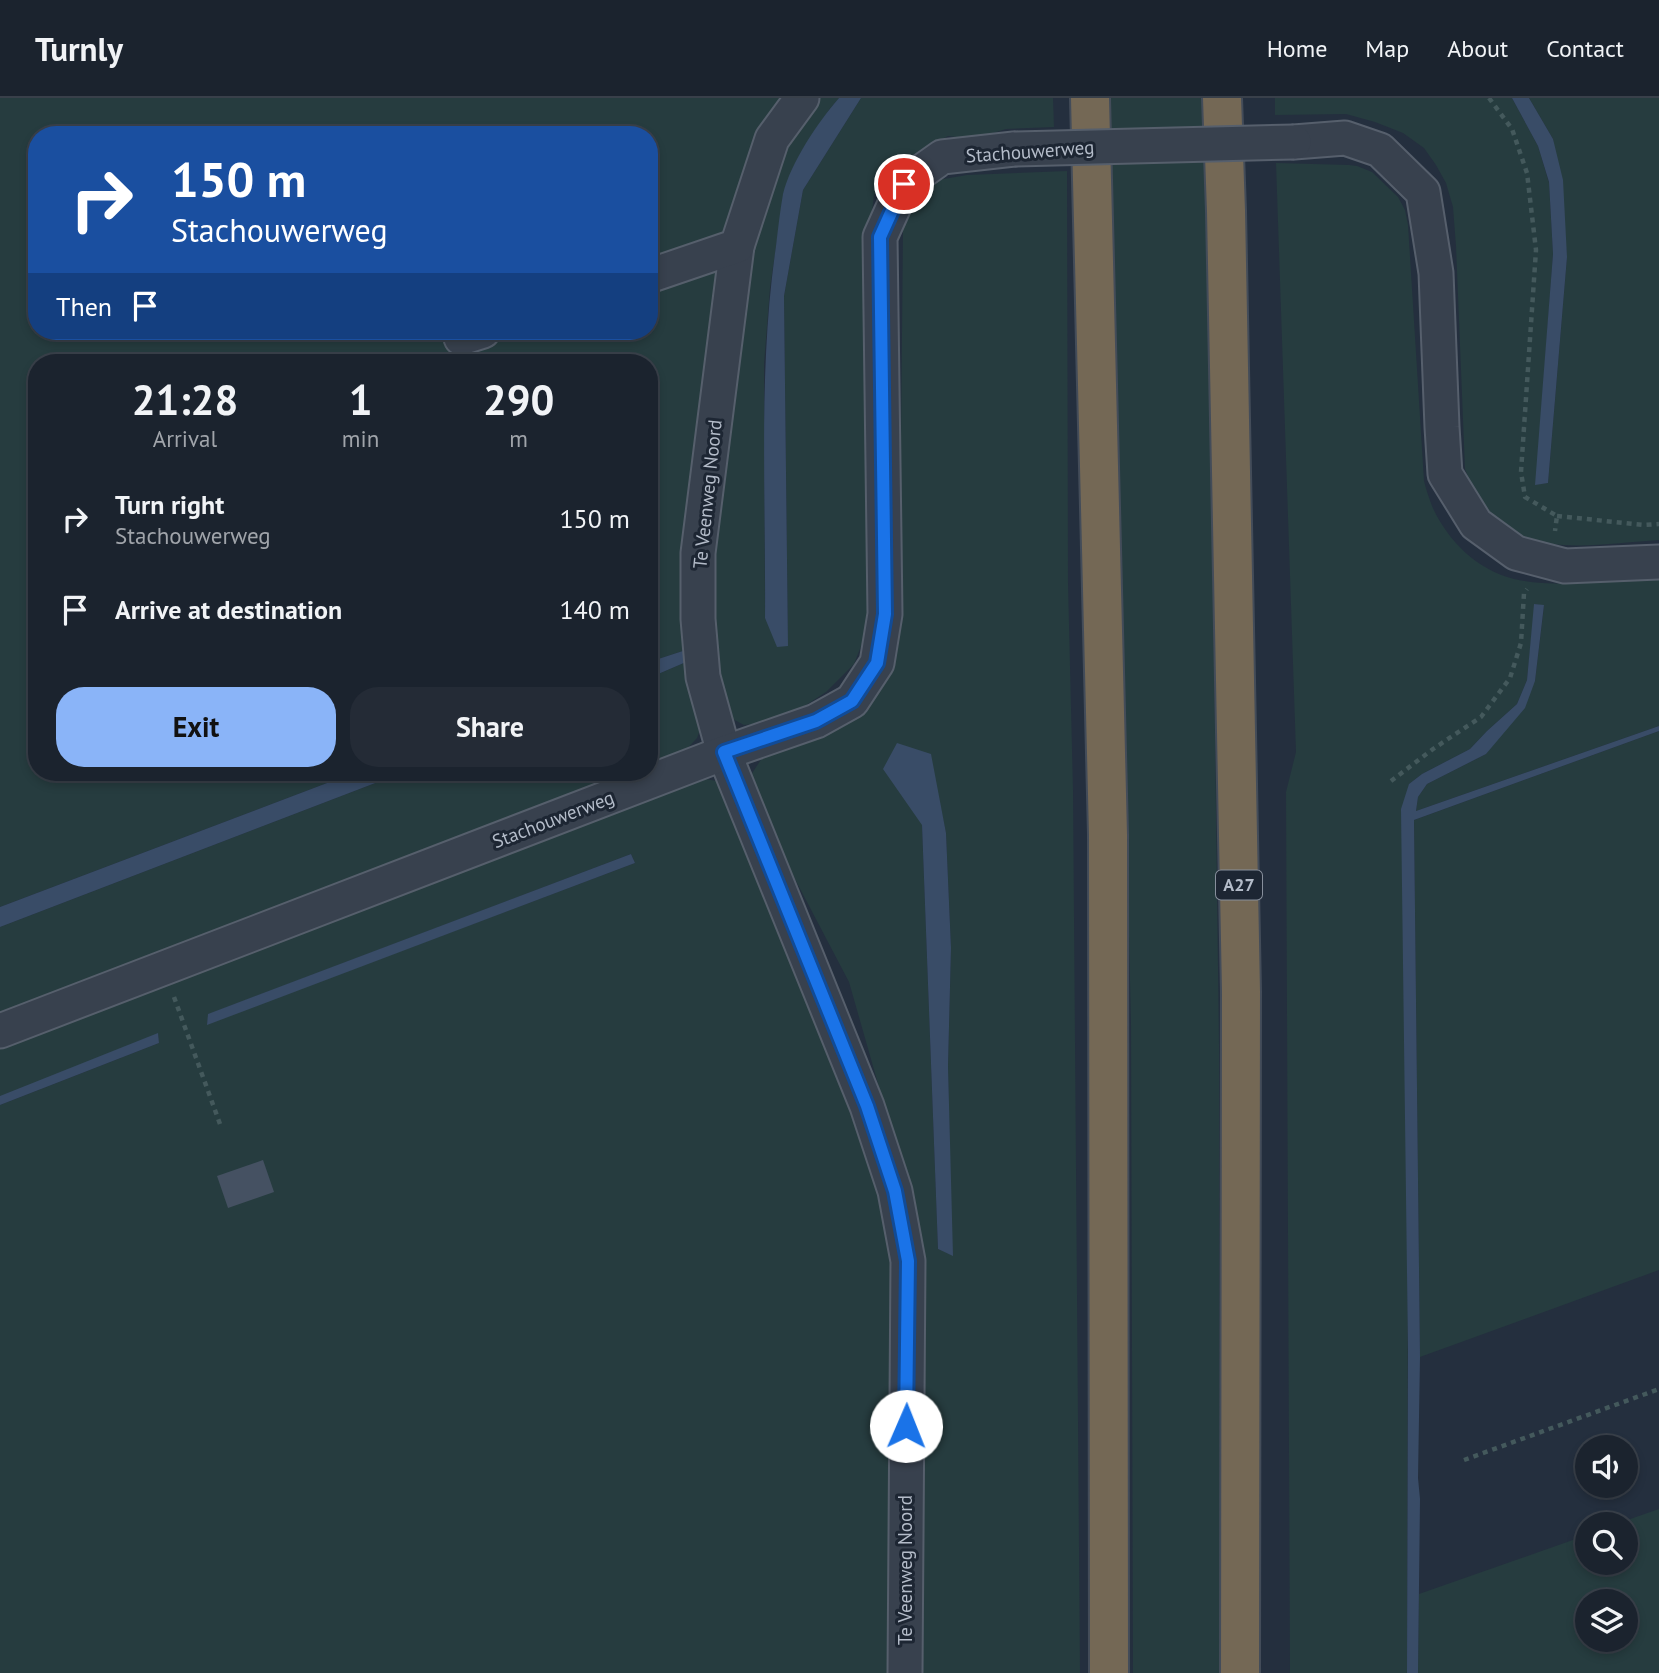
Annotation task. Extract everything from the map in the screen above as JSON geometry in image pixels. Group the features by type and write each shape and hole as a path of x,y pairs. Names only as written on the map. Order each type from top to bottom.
{"highway":[{"path":"1090,98 1108,835 1109,1673"},
{"name":"A27","path":"1222,98 1227,225 1241,992 1240,1673"}],"street":[{"name":"Te Veenweg Noord","path":"802,98 772,139 737,246 698,553 698,619 703,677 724,752 867,1106 895,1191 908,1261 905,1673"},
{"name":"Stachouwerweg","path":"658,777 816,721 852,701 877,663 885,614 880,237 904,184 942,158 1014,149 1294,142 1345,138 1380,150 1423,192 1436,273 1445,474 1476,524 1516,553 1565,566 1659,562"},
{"path":"658,273 737,246"},
{"name":"Stachouwerweg","path":"0,1031 649,781"}],"path":[{"path":"1489,98 1512,129 1527,173 1536,250 1521,472 1525,497 1557,516 1644,525 1659,524"},
{"path":"1391,781 1481,717 1510,678 1521,643 1524,593 1552,563 1557,516"},
{"path":"164,968 220,1124"},
{"path":"1464,1460 1659,1389"}],"green space":[{"path":"0,98 793,98 723,233 692,648 658,659 658,354 28,354 28,781 332,781 0,907"},
{"path":"814,98 839,98 801,152 784,192 770,288 764,364 765,618 788,645 784,296 803,190 861,98 1053,98 1054,127 1006,129 974,139 948,136 901,162 874,195 870,228 868,628 854,664 826,692 781,717 744,725 727,716 714,680 710,575 755,230 781,151"},
{"path":"1110,98 1203,98 1209,267 1219,1044 1220,1673 1133,1673 1131,1024"},
{"path":"1275,98 1512,98 1538,146 1549,183 1553,254 1536,484 1548,483 1567,257 1553,139 1529,98 1659,98 1659,540 1597,545 1555,544 1515,535 1495,523 1465,469 1456,246 1453,207 1446,183 1424,148 1403,133 1346,114 1275,115"},
{"path":"1276,163 1357,166 1372,172 1398,197 1405,210 1424,481 1438,519 1455,542 1488,569 1500,575 1530,582 1566,584 1659,578 1659,726 1416,811 1418,797 1427,784 1486,754 1535,681 1544,606 1535,604 1527,680 1517,704 1470,749 1422,774 1409,784 1407,1673 1290,1673 1286,792 1296,752"},
{"path":"1067,171 1068,583 1073,790 1080,1673 913,1673 897,1150 849,982 764,820 749,778 764,755 855,718 881,690 891,669 899,643 903,230 906,209 918,193 938,180 967,175","holes":["940,805 946,833 951,948 948,1066 952,1255 938,1249 922,825"]},
{"path":"693,659 702,724 697,738 684,752 658,765 658,674"},
{"path":"1659,731 1659,1270 1420,1357 1414,820"},
{"path":"706,779 721,782 731,793 893,1219 896,1673 0,1673 0,1105 159,1043 158,1034 0,1097 0,1042","holes":["631,854 635,863 207,1024 209,1014"]},
{"path":"381,781 620,781 0,1019 0,927"},
{"path":"1659,1509 1659,1673 1418,1673 1419,1594 1575,1539 1575,1575 1638,1575 1638,1516"}],"water":[{"path":"839,98 861,98 803,190 784,296 788,646 777,647 765,618 764,432 770,292 783,194 787,182 806,143"},
{"path":"1512,98 1529,98 1553,139 1563,180 1567,257 1548,483 1535,485 1553,254 1549,182 1538,146"},
{"path":"1534,604 1544,605 1535,681 1525,708 1486,754 1427,784 1418,797 1416,811 1659,726 1659,731 1414,820 1420,1499 1418,1673 1407,1673 1408,1350 1401,809 1409,784 1422,774 1470,749 1517,704 1527,680"},
{"path":"692,648 693,659 658,674 658,659"},
{"path":"897,743 931,754 946,833 951,948 948,1066 953,1256 938,1249 922,825 883,769"},
{"path":"332,781 381,781 0,927 0,907"},
{"path":"631,854 635,863 207,1025 208,1014"},
{"path":"158,1033 159,1043 0,1105 0,1096"}],"building":[{"path":"263,1160 274,1192 228,1208 217,1176"}],"route":[{"path":"904,184 880,237 885,614 877,663 852,701 816,721 724,752 867,1106 895,1191 908,1261 906,1426"}]}
